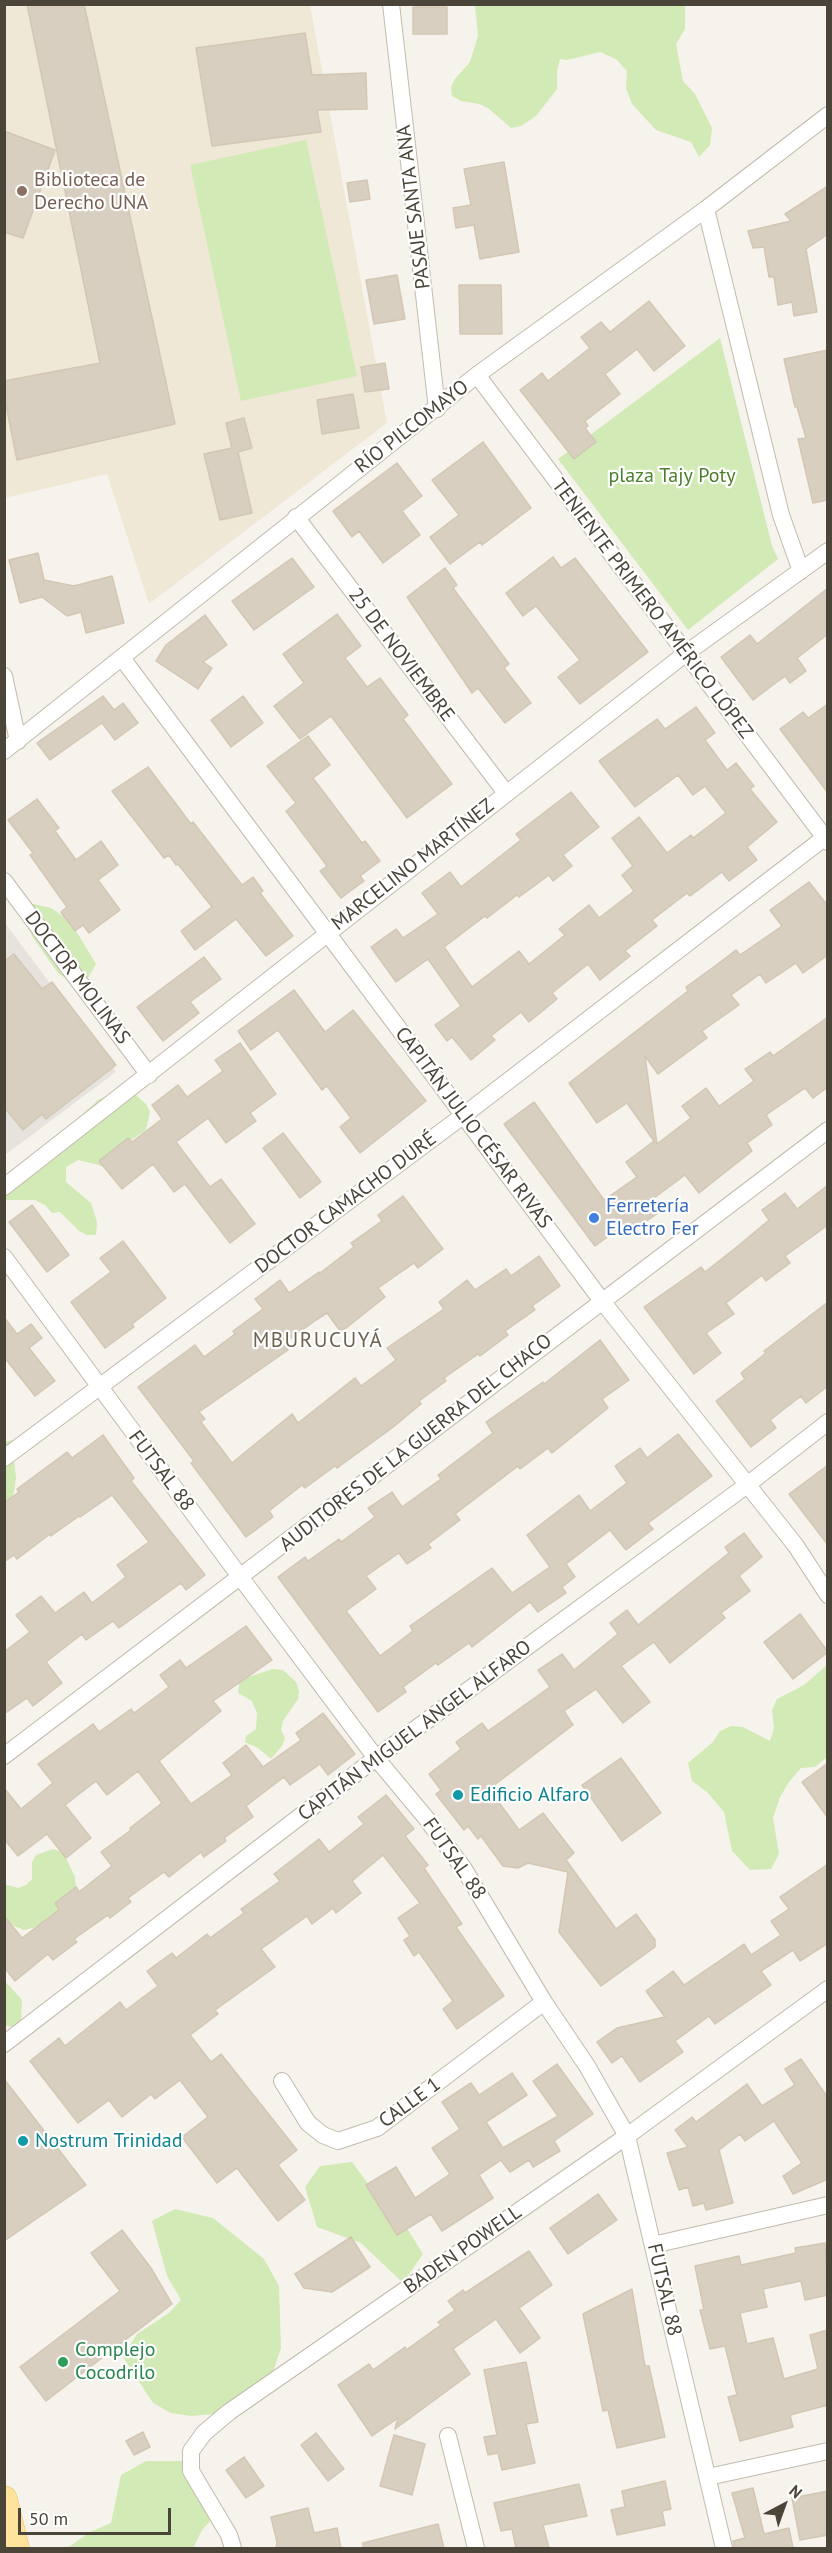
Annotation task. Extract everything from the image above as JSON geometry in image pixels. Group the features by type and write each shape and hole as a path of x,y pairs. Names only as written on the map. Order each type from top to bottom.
{"main road":[{"path":"4,2499 16,2548"}],"street":[{"name":"PASAJE SANTA ANA","path":"391,4 437,409"},
{"name":"RÍO PILCOMAYO","path":"4,751 477,375 706,209 828,115"},
{"path":"706,209 781,515 801,571"},
{"name":"TENIENTE PRIMERO AMÉRICO LÓPEZ","path":"477,375 685,654 827,838"},
{"name":"25 DE NOVIEMBRE","path":"296,517 506,793"},
{"name":"MARCELINO MARTÍNEZ","path":"4,1187 685,654 828,551"},
{"name":"CAPITÁN JULIO CÉSAR RIVAS","path":"122,658 602,1301 796,1546 828,1595"},
{"path":"4,676 18,741"},
{"name":"DOCTOR CAMACHO DURÉ","path":"4,1458 464,1115 827,838"},
{"name":"DOCTOR MOLINAS","path":"4,881 149,1075"},
{"name":"AUDITORES DE LA GUERRA DEL CHACO","path":"4,1756 828,1130"},
{"name":"FUTSAL 88","path":"4,1257 376,1758 426,1818 464,1869 544,2002 587,2066 627,2136 724,2548"},
{"name":"CAPITÁN MIGUEL ANGEL ALFARO","path":"4,2044 376,1758 747,1485 828,1422"},
{"name":"BADEN POWELL","path":"233,2548 229,2535 191,2471 190,2451 204,2433 239,2405 627,2136 828,1989"},
{"name":"CALLE 1","path":"282,2082 308,2123 323,2135 338,2141 377,2128 544,2002"},
{"path":"653,2245 828,2205"},
{"path":"448,2436 476,2548"},
{"path":"708,2477 828,2451"}],"shaded area":[{"path":"4,5 310,5 387,423 149,604 107,474 5,498"},
{"path":"5,923 116,1072 5,1155"}],"green space":[{"path":"475,5 685,5 685,29 676,44 683,81 695,94 712,128 710,145 699,157 691,142 656,130 632,104 626,88 627,71 616,59 600,52 567,60 560,59 557,89 536,116 521,126 511,128 488,108 461,101 452,96 451,88 454,80 470,62 478,36"},
{"path":"306,140 357,376 241,401 190,165"},
{"name":"plaza Tajy Poty","path":"720,338 772,546 778,559 688,630 558,459"},
{"path":"34,904 51,908 70,921 96,964 88,978 81,983 72,983 58,973 33,938 26,923 26,906"},
{"path":"124,1088 146,1104 150,1112 146,1130 131,1140 110,1171 99,1165 78,1160 66,1167 66,1182 91,1203 97,1222 96,1235 87,1235 79,1231 60,1212 52,1213 45,1205 35,1200 5,1200 5,1179 58,1137 98,1100"},
{"path":"12,1440 16,1478 5,1520 5,1442"},
{"path":"827,1665 827,1757 815,1767 801,1768 789,1782 780,1797 773,1818 779,1854 771,1869 750,1870 732,1851 724,1812 707,1792 692,1781 688,1763 713,1742 720,1731 731,1726 743,1727 770,1741 774,1728 772,1710 777,1699 804,1685"},
{"path":"273,1669 283,1670 296,1682 299,1691 298,1699 283,1721 281,1730 285,1738 282,1746 271,1759 258,1748 245,1742 246,1736 256,1729 257,1713 252,1701 238,1693 239,1684 245,1678"},
{"path":"53,1849 63,1852 75,1877 76,1887 69,1903 57,1916 33,1928 24,1930 5,1922 4,1884 18,1888 26,1885 32,1879 32,1862 36,1855"},
{"path":"4,1980 22,2000 21,2021 16,2028 5,2025"},
{"path":"352,2162 383,2204 408,2230 423,2254 403,2283 361,2243 317,2227 305,2187 320,2166"},
{"path":"175,2209 213,2218 264,2259 279,2286 281,2348 271,2378 227,2413 191,2416 171,2413 153,2403 123,2357 137,2334 169,2313 181,2300 167,2276 152,2221"},
{"path":"146,2461 186,2461 218,2513 202,2530 193,2548 67,2548 90,2532 111,2523 121,2475"}],"building":[{"path":"27,4 84,4 175,424 17,460 4,395 4,381 100,363"},
{"path":"413,7 447,7 447,34 413,34"},
{"path":"305,33 312,75 366,73 367,109 317,110 321,132 212,146 196,48"},
{"name":"Biblioteca de Derecho UNA","path":"4,131 55,150 23,238 4,232"},
{"path":"504,162 519,252 480,259 474,225 456,228 453,208 471,205 464,169"},
{"path":"367,180 370,199 350,202 347,183"},
{"path":"828,186 828,234 806,249 817,312 794,316 792,302 778,305 774,277 769,277 764,247 753,248 748,231 791,221 785,214"},
{"path":"397,275 405,319 374,324 366,280"},
{"path":"459,285 501,285 502,334 460,334"},
{"path":"649,301 685,346 654,371 637,349 605,374 620,394 585,421 588,426 585,428 596,442 574,459 520,390 542,373 548,381 590,348 581,337 601,322 610,332"},
{"path":"828,350 828,500 813,503 798,439 806,438 797,407 795,407 784,359"},
{"path":"385,363 389,389 365,392 361,367"},
{"path":"353,394 359,428 322,434 317,400"},
{"path":"244,418 252,448 238,452 252,513 220,520 204,454 232,448 226,423"},
{"path":"483,442 531,508 482,545 480,542 450,564 430,537 459,515 432,480"},
{"path":"397,463 422,496 402,511 420,535 383,563 359,531 352,537 333,511"},
{"path":"38,553 44,580 74,586 112,576 124,623 86,633 81,612 67,616 42,597 20,603 9,560"},
{"path":"553,557 561,568 575,558 648,652 580,704 558,677 580,660 536,606 523,616 506,593"},
{"path":"292,558 314,587 254,630 232,601"},
{"path":"445,568 457,585 453,588 509,664 504,668 531,703 505,723 478,688 472,693 407,597"},
{"path":"828,588 828,634 797,658 806,671 790,683 785,676 753,700 721,657 750,635 757,644"},
{"path":"337,614 361,646 345,658 367,687 380,678 408,715 403,719 452,784 407,818 331,716 300,739 274,706 304,683 283,654"},
{"path":"205,615 227,645 203,662 212,668 198,689 156,661 166,645"},
{"path":"103,696 114,710 123,703 138,723 115,740 102,723 50,760 37,743"},
{"path":"243,696 263,723 231,747 211,720"},
{"path":"828,704 828,793 780,729 803,712 808,718"},
{"path":"696,707 715,733 705,740 727,770 736,763 754,786 750,789 777,822 747,847 757,860 729,881 722,872 690,896 687,893 652,920 657,926 625,951 630,956 600,980 588,964 552,993 557,999 529,1022 521,1012 491,1036 495,1040 471,1060 452,1037 447,1041 435,1025 461,1006 428,959 396,982 371,947 396,929 403,938 438,914 422,893 450,872 461,887 521,840 516,834 571,792 599,827 563,855 572,866 553,881 549,875 519,897 517,895 444,947 472,987 519,951 529,964 565,935 559,929 589,905 599,918 634,891 622,875 633,866 612,838 639,817 667,853 691,835 693,838 726,813 705,786 693,795 678,775 635,807 599,761 657,719 665,729"},
{"path":"308,736 330,765 313,778 362,843 365,841 380,861 360,876 364,881 341,898 320,871 327,866 286,811 296,803 267,766"},
{"path":"148,767 191,824 193,822 242,885 253,877 263,891 260,893 293,936 266,956 236,919 195,950 181,931 212,907 178,864 176,865 169,855 164,858 112,791"},
{"path":"37,799 59,828 55,831 76,860 101,841 118,865 98,880 120,910 89,933 83,925 75,931 61,912 67,907 30,855 33,853 8,820"},
{"path":"809,882 828,906 828,955 803,973 796,963 766,983 760,974 731,995 739,1005 702,1031 707,1038 658,1074 645,1056 657,1144 691,1118 682,1106 706,1088 719,1106 754,1081 745,1069 770,1052 773,1056 828,1017 828,1087 813,1098 805,1088 766,1115 772,1125 747,1143 752,1151 699,1193 685,1175 650,1201 658,1213 631,1232 625,1224 595,1246 504,1124 534,1102 604,1200 637,1177 626,1162 654,1141 627,1103 597,1123 569,1083 688,991 686,987 736,950 740,955 782,926 770,910"},
{"path":"14,954 42,989 52,982 116,1065 46,1119 42,1114 23,1130 4,1107 4,961"},
{"path":"204,957 221,979 190,1002 199,1013 163,1041 137,1007"},
{"path":"294,990 325,1032 353,1010 426,1101 360,1153 340,1127 351,1118 327,1086 322,1090 278,1030 251,1050 238,1031"},
{"path":"240,1043 276,1094 250,1113 256,1121 226,1143 208,1118 176,1142 210,1187 221,1179 255,1224 230,1243 185,1184 174,1192 153,1164 122,1189 99,1161 128,1138 132,1142 162,1119 152,1105 178,1085 187,1097 223,1071 215,1060"},
{"path":"283,1133 321,1182 300,1198 263,1148"},
{"path":"828,1185 828,1225 785,1256 790,1263 766,1281 762,1275 726,1303 734,1314 706,1333 721,1353 694,1374 644,1307 701,1267 705,1272 738,1246 769,1220 762,1210 785,1193 797,1209"},
{"path":"403,1196 443,1249 418,1268 414,1263 378,1288 385,1297 341,1332 327,1313 283,1344 288,1350 199,1412 205,1419 201,1422 232,1463 292,1414 298,1423 355,1378 361,1386 396,1360 387,1348 444,1309 439,1302 467,1280 475,1290 506,1269 511,1276 539,1256 560,1286 532,1306 535,1310 505,1331 508,1335 480,1356 478,1354 444,1378 446,1381 419,1401 421,1404 392,1428 337,1468 335,1466 305,1488 302,1485 269,1511 273,1517 246,1537 191,1463 194,1461 138,1387 195,1345 204,1357 235,1334 233,1331 263,1309 255,1299 280,1280 289,1293 320,1273 354,1247 351,1243 382,1221 378,1215"},
{"path":"32,1205 69,1255 47,1272 9,1222"},
{"path":"123,1241 166,1298 132,1324 134,1327 105,1348 71,1302 111,1272 100,1258"},
{"path":"828,1302 828,1386 806,1403 801,1396 770,1420 776,1428 751,1447 716,1401 745,1379 741,1373 766,1353 764,1351"},
{"path":"4,1317 17,1334 31,1324 42,1338 29,1348 55,1381 35,1396 4,1357"},
{"path":"600,1340 629,1380 602,1399 608,1408 552,1453 548,1448 520,1469 518,1466 455,1514 460,1520 428,1544 431,1548 407,1564 399,1553 366,1576 376,1589 346,1611 380,1656 413,1631 410,1626 492,1568 512,1593 550,1567 527,1535 579,1495 590,1511 627,1483 615,1466 640,1448 647,1458 678,1434 712,1476 648,1523 653,1529 626,1550 610,1530 566,1564 575,1577 562,1587 566,1593 538,1612 530,1602 472,1647 469,1643 438,1665 436,1663 403,1687 406,1692 378,1712 278,1577 305,1557 308,1561 339,1539 341,1542 375,1517 368,1508 392,1492 402,1507 441,1479 438,1475 493,1433 486,1422 543,1382 544,1384"},
{"path":"103,1435 134,1478 131,1481 205,1575 186,1590 181,1583 119,1628 113,1621 86,1640 82,1634 46,1662 62,1683 33,1706 27,1698 4,1714 4,1652 30,1632 16,1615 41,1596 55,1613 84,1592 92,1603 126,1577 117,1565 149,1542 112,1495 51,1536 50,1534 17,1559 14,1555 4,1562 4,1503 19,1492 17,1489 67,1452 72,1458"},
{"path":"828,1465 828,1545 789,1494"},
{"path":"744,1533 762,1557 739,1576 750,1591 721,1613 725,1618 670,1663 654,1642 621,1666 650,1702 623,1723 596,1689 564,1711 573,1725 489,1789 519,1830 543,1813 574,1853 566,1860 616,1929 636,1914 655,1940 655,1947 601,1986 559,1932 568,1872 528,1863 518,1868 503,1866 481,1836 478,1839 468,1826 464,1830 436,1794 441,1790 429,1774 461,1749 456,1742 482,1723 488,1731 550,1687 538,1670 562,1654 574,1670 618,1634 610,1623 627,1610 638,1625 729,1553 725,1547"},
{"path":"800,1614 828,1652 793,1679 764,1642"},
{"path":"246,1626 272,1660 213,1701 221,1711 159,1761 191,1804 232,1775 223,1763 246,1745 263,1767 301,1740 296,1733 323,1713 355,1754 328,1775 320,1764 290,1785 284,1777 246,1806 253,1817 224,1838 226,1841 204,1857 201,1852 169,1877 164,1872 128,1898 131,1902 110,1918 108,1915 74,1939 77,1942 53,1960 48,1954 15,1981 4,1967 4,1916 22,1938 59,1910 55,1903 76,1887 79,1892 112,1866 101,1852 162,1803 138,1771 107,1795 96,1781 65,1805 91,1838 66,1858 47,1834 18,1856 4,1839 4,1788 21,1809 53,1783 38,1764 93,1724 99,1732 131,1709 134,1713 169,1687 160,1675 180,1660 186,1668"},
{"path":"621,1758 661,1813 622,1841 582,1785"},
{"path":"828,1763 828,1818 802,1782"},
{"path":"386,1795 414,1829 405,1836 428,1865 424,1868 462,1924 456,1927 504,1996 457,2029 443,2009 453,2001 419,1952 414,1956 404,1940 410,1936 398,1918 420,1903 383,1855 352,1881 361,1893 336,1913 333,1908 312,1924 307,1916 261,1949 275,1967 215,2010 218,2014 190,2035 211,2062 221,2054 297,2150 278,2165 305,2200 278,2221 237,2168 217,2183 182,2137 208,2117 180,2080 155,2099 151,2094 122,2117 109,2100 78,2123 30,2061 59,2038 65,2046 120,2002 126,2010 158,1986 147,1971 172,1953 176,1958 207,1934 210,1938 244,1913 241,1909 280,1881 274,1874 319,1839 329,1852 364,1824 358,1817"},
{"path":"828,1864 828,1943 800,1961 793,1950 761,1971 771,1985 715,2024 709,2016 675,2041 683,2052 640,2082 622,2056 612,2063 597,2042 617,2028 665,2017 646,1991 673,1971 684,1985 744,1944 751,1955 781,1935 771,1921 789,1909 780,1897"},
{"path":"801,2059 828,2098 828,2179 793,2194 783,2176 802,2163 774,2121 745,2141 740,2134 719,2150 733,2203 706,2210 704,2203 693,2206 688,2187 679,2190 667,2153 688,2147 675,2130 692,2117 696,2122 747,2084 762,2106 795,2085 785,2069"},
{"path":"557,2064 593,2114 554,2141 560,2151 533,2167 529,2160 510,2172 501,2160 479,2175 493,2198 442,2231 431,2214 397,2235 366,2185 396,2167 415,2198 450,2174 432,2148 460,2129 442,2102 471,2083 479,2095 512,2073 527,2095 486,2122 503,2148 558,2116 533,2081"},
{"path":"4,2079 86,2185 4,2241"},
{"path":"598,2194 617,2220 568,2254 550,2228"},
{"path":"122,2230 151,2268 172,2304 46,2401 20,2367 120,2291 91,2253"},
{"path":"351,2237 370,2267 332,2292 304,2288 295,2274"},
{"path":"825,2243 828,2295 805,2300 801,2281 763,2289 767,2307 740,2313 747,2344 773,2338 784,2379 818,2369 810,2335 828,2330 828,2405 790,2415 793,2427 740,2441 728,2397 737,2395 725,2346 710,2349 700,2310 704,2310 695,2266 739,2256 741,2265 796,2253 795,2248"},
{"path":"529,2251 552,2285 519,2308 540,2338 520,2353 496,2319 453,2349 470,2374 395,2429 398,2418 372,2436 338,2385 369,2364 373,2370 405,2347 406,2350 441,2325 438,2322 455,2310 448,2301 463,2290 465,2293"},
{"path":"632,2289 645,2366 649,2366 665,2437 617,2448 608,2410 603,2411 583,2314"},
{"path":"526,2362 538,2422 526,2424 535,2463 502,2470 498,2453 488,2455 484,2437 497,2435 484,2370"},
{"path":"143,2432 150,2447 134,2455 126,2441"},
{"path":"316,2433 344,2469 328,2481 301,2445"},
{"path":"394,2435 425,2444 412,2495 380,2486"},
{"path":"244,2457 264,2486 246,2498 226,2470"},
{"path":"665,2481 671,2509 662,2511 665,2525 617,2535 611,2510 625,2507 622,2491"},
{"path":"579,2484 587,2516 543,2525 549,2548 516,2548 512,2529 501,2531 494,2503"},
{"path":"753,2488 764,2534 789,2528 793,2548 734,2548 733,2541 745,2538 732,2493"},
{"path":"828,2491 828,2535 800,2540 792,2498"},
{"path":"308,2508 314,2533 337,2528 341,2548 276,2548 277,2542 271,2517"},
{"path":"438,2524 444,2548 363,2548 363,2543"}],"place":[{"name":"Biblioteca de Derecho UNA","path":"22,191"},
{"name":"Ferretería Electro Fer","path":"594,1218"},
{"name":"Edificio Alfaro","path":"458,1795"},
{"name":"Nostrum Trinidad","path":"23,2141"},
{"name":"Complejo Cocodrilo","path":"63,2362"}],"district":[{"name":"MBURUCUYÁ","path":"318,1341"}]}
